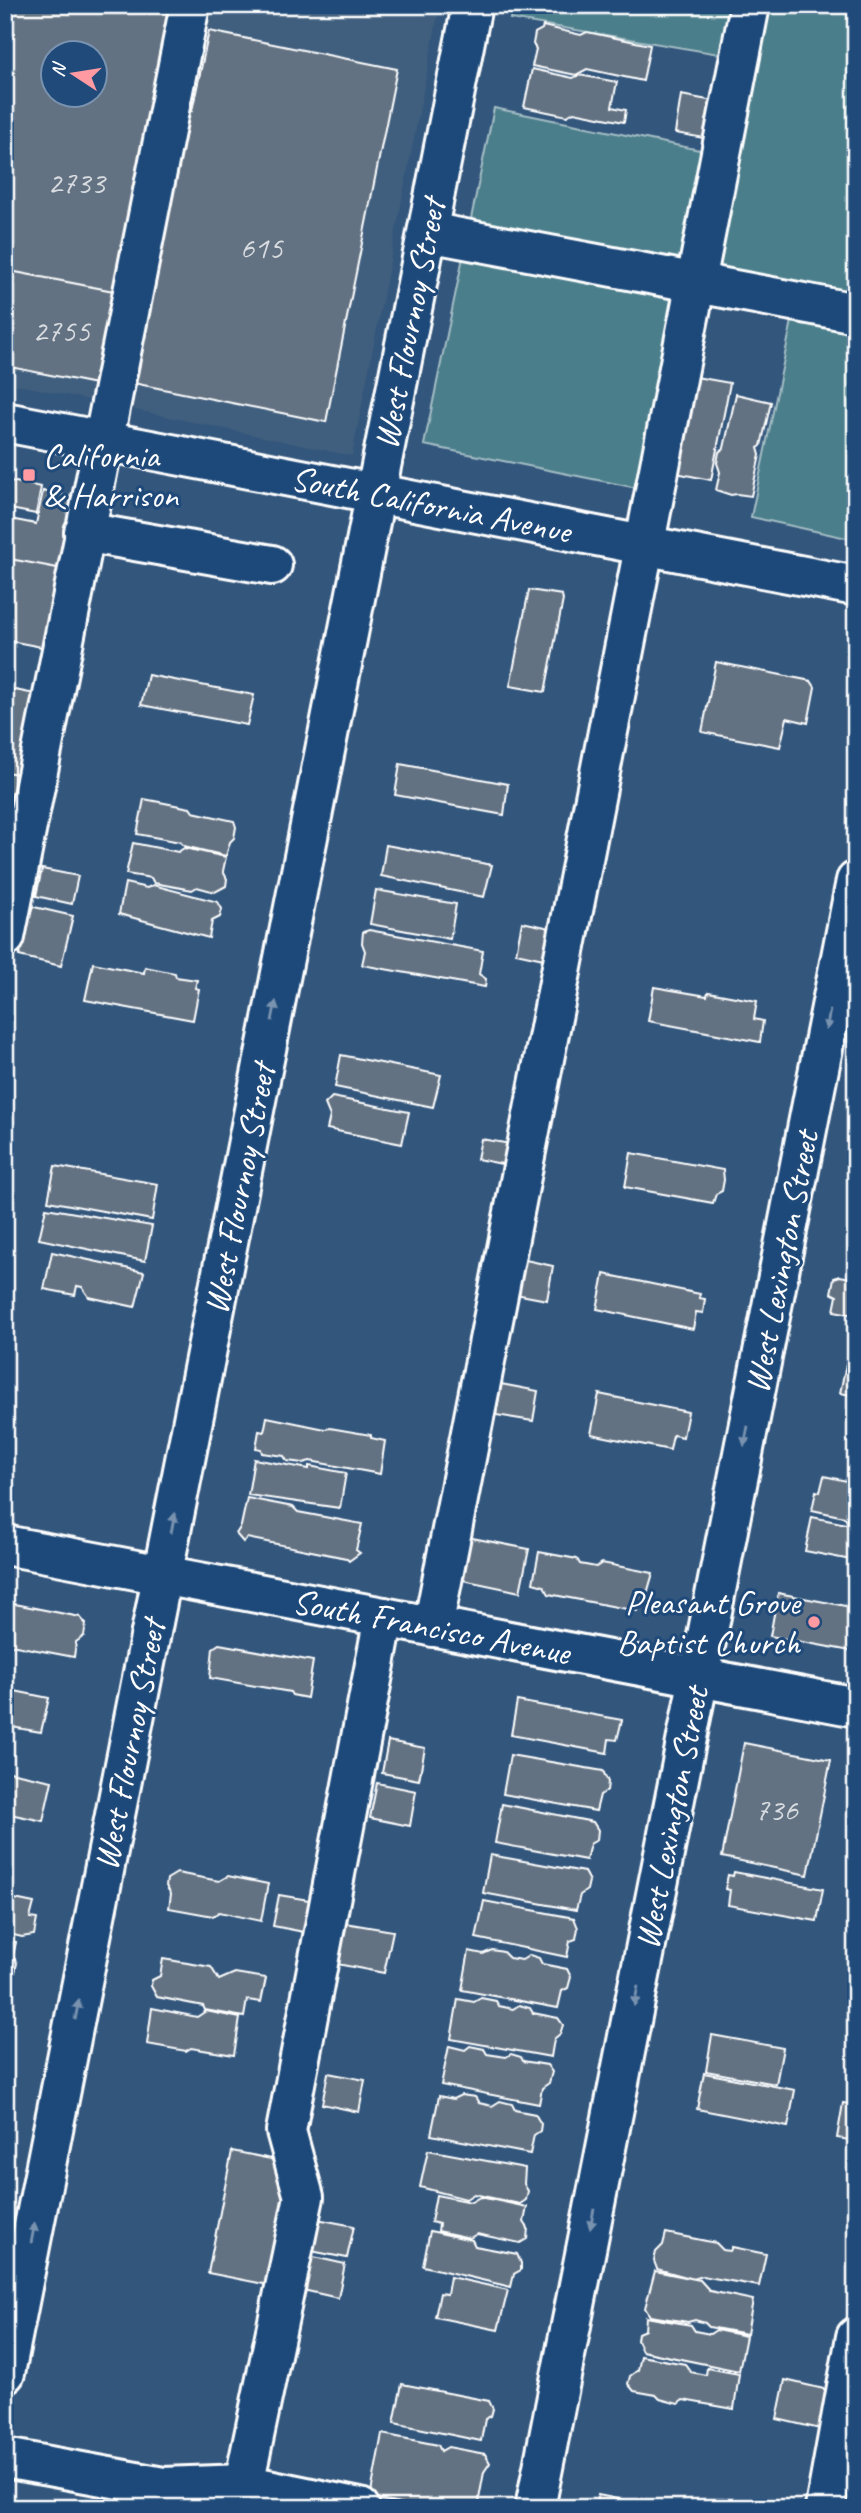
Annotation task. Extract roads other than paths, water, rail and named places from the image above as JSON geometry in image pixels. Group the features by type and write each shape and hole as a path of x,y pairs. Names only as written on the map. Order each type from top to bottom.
{"street":[{"path":"5,937 190,5"},
{"name":"West Flournoy Street","path":"5,2373 472,5"},
{"path":"433,1627 750,5"},
{"path":"428,232 856,313"},
{"name":"South California Avenue","path":"5,422 856,586"},
{"path":"84,532 272,565"},
{"name":"West Lexington Street","path":"535,2508 856,881"},
{"name":"South Francisco Avenue","path":"5,1545 856,1707"},
{"path":"244,2484 304,2197 286,2131 384,1617"},
{"path":"825,2508 856,2337"},
{"path":"5,2458 163,2487 244,2484 360,2508"}],"place":[{"name":"California & Harrison","path":"29,475"},
{"name":"Pleasant Grove Baptist Church","path":"814,1622"}]}
